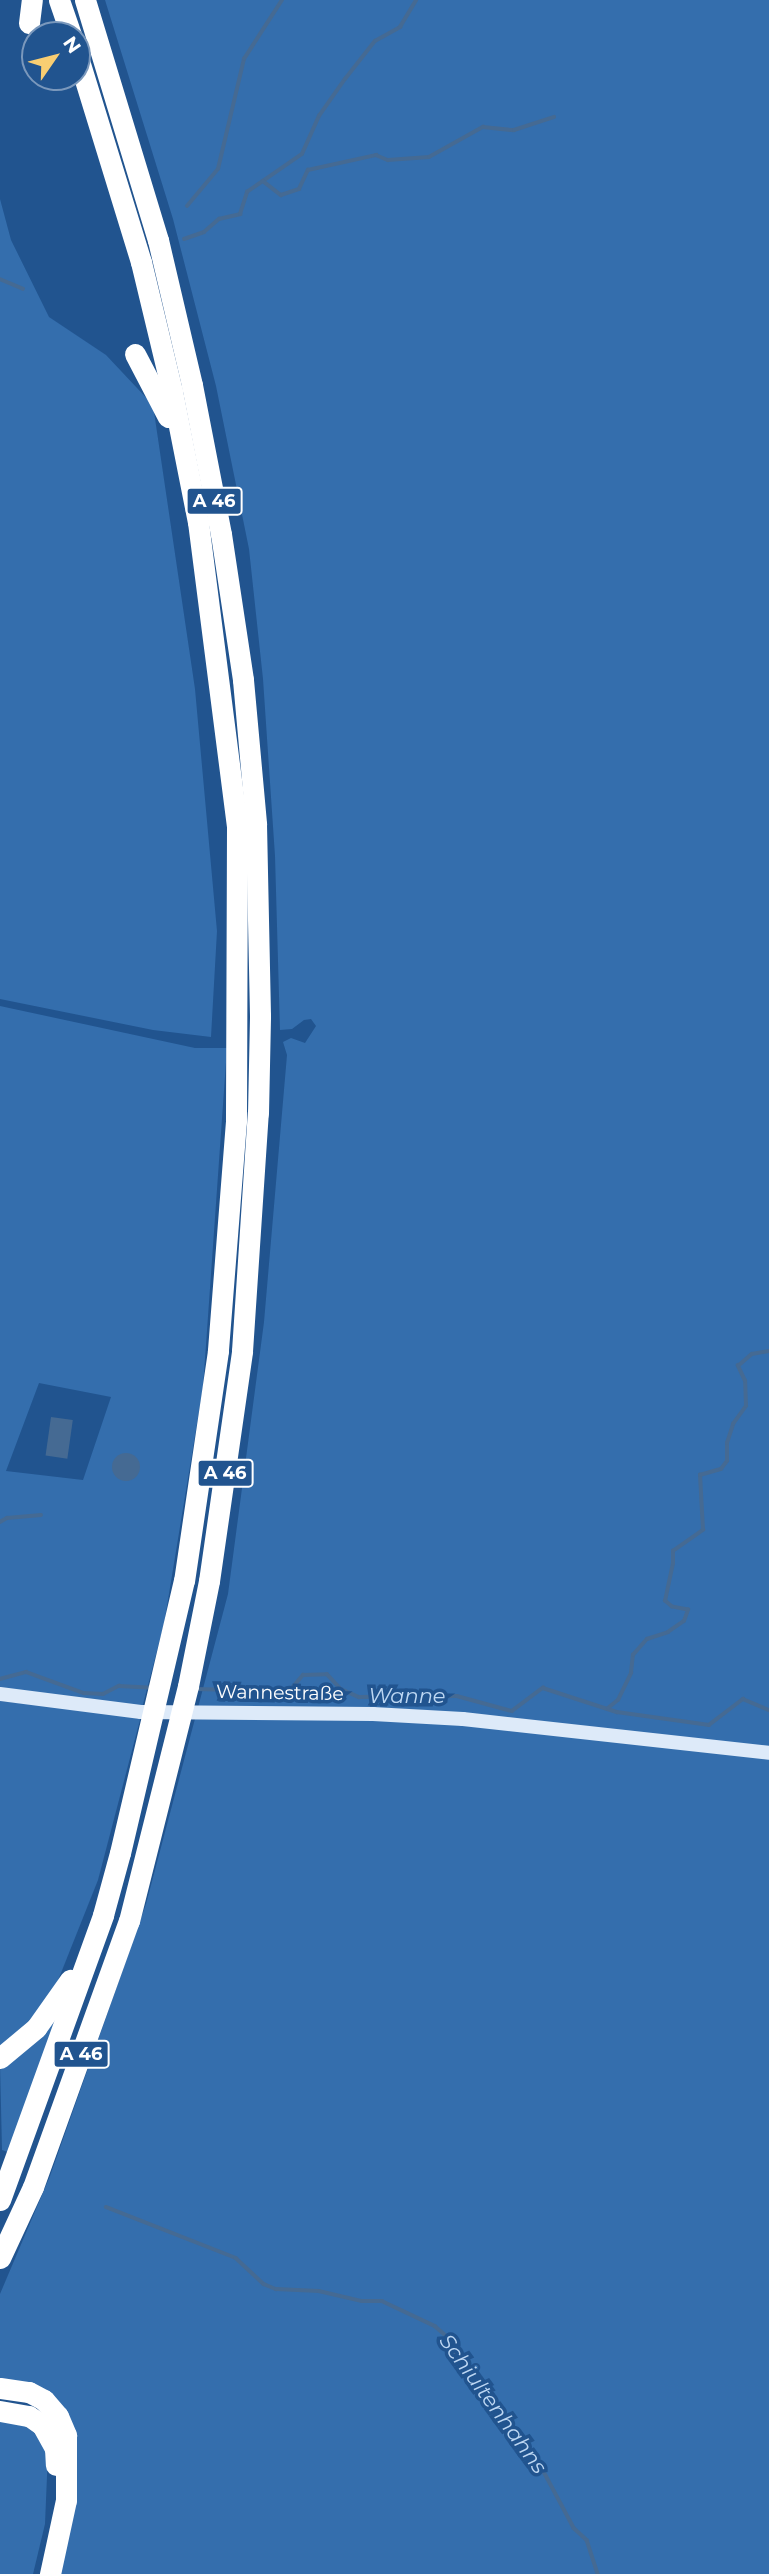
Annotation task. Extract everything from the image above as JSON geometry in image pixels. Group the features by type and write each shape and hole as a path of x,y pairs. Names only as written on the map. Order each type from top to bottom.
{"highway":[{"path":"29,21 32,0"},
{"path":"59,0 66,21"},
{"name":"A 46","path":"0,2258 33,2187 128,1921 188,1686 215,1541 242,1351 258,1113 260,1016 253,798 243,680 221,534 192,385 158,240 85,0"},
{"name":"A 46","path":"0,2200 103,1913 184,1580 218,1350 236,1121 237,828 198,522 141,262 88,91"},
{"path":"135,354 165,406 198,522"},
{"path":"0,2058 36,2028 55,2004 103,1913"},
{"path":"0,2388 29,2392 44,2400 58,2416 66,2435 66,2500 50,2574"},
{"path":"0,2411 36,2420 47,2431 55,2448 53,2514 40,2574"}],"street":[{"name":"Wannestraße","path":"0,1694 141,1712 373,1714 463,1719 769,1753"}],"shaded area":[{"path":"105,0 769,0 769,2574 59,2574 67,2420 0,2383 0,2294 50,2176 146,1904 228,1594 264,1322 287,1055 283,1042 291,1038 305,1043 316,1026 311,1019 304,1020 292,1029 280,1030 275,856 263,679 249,549 216,386 173,219"},
{"path":"0,199 11,240 49,317 106,355 153,405 195,689 217,931 211,1037 153,1030 0,999"},
{"path":"0,1006 195,1048 227,1048 203,1387 164,1624 142,1708 0,1688","holes":["39,1383 111,1397 83,1480 6,1471"]},
{"path":"51,1417 73,1420 67,1459 46,1456"},
{"path":"126,1453 136,1457 140,1467 136,1477 126,1481 116,1477 112,1467 116,1457"},
{"path":"0,1701 141,1716 98,1880 55,1988 30,2020 0,2047"},
{"path":"61,2002 10,2153 2,2150 0,2063"},
{"path":"0,2419 18,2421 36,2434 48,2452 45,2524 33,2574 0,2574"}],"waterway":[{"path":"187,206 218,169 244,59 282,0"},
{"path":"263,181 302,154 319,116 345,79 375,41 400,27 416,0"},
{"path":"184,239 204,232 219,219 240,214 247,192 263,181 281,195 299,189 308,170 376,155 388,160 429,157 483,127 514,130 554,117"},
{"path":"0,279 23,289"},
{"path":"608,1708 618,1700 631,1673 633,1655 647,1639 668,1632 684,1621 688,1610 672,1607 665,1601 673,1551 703,1530 700,1475 721,1469 727,1461 727,1443 733,1424 746,1406 745,1381 738,1366 752,1354 769,1351"},
{"path":"0,1522 7,1518 41,1515"},
{"name":"Wanne","path":"0,1679 26,1672 84,1693 103,1694 119,1686 152,1688"},
{"name":"Wanne","path":"195,1689 271,1691 292,1688 303,1675 327,1674 341,1689 359,1697 457,1696 512,1711 543,1688 617,1712 709,1725 743,1699 769,1710"},
{"name":"Schiultenhahns","path":"106,2207 236,2258 264,2284 276,2289 319,2291 362,2301 382,2301 435,2326 449,2338 464,2369 491,2393 522,2444 534,2453 574,2528 587,2540 598,2574"}]}
